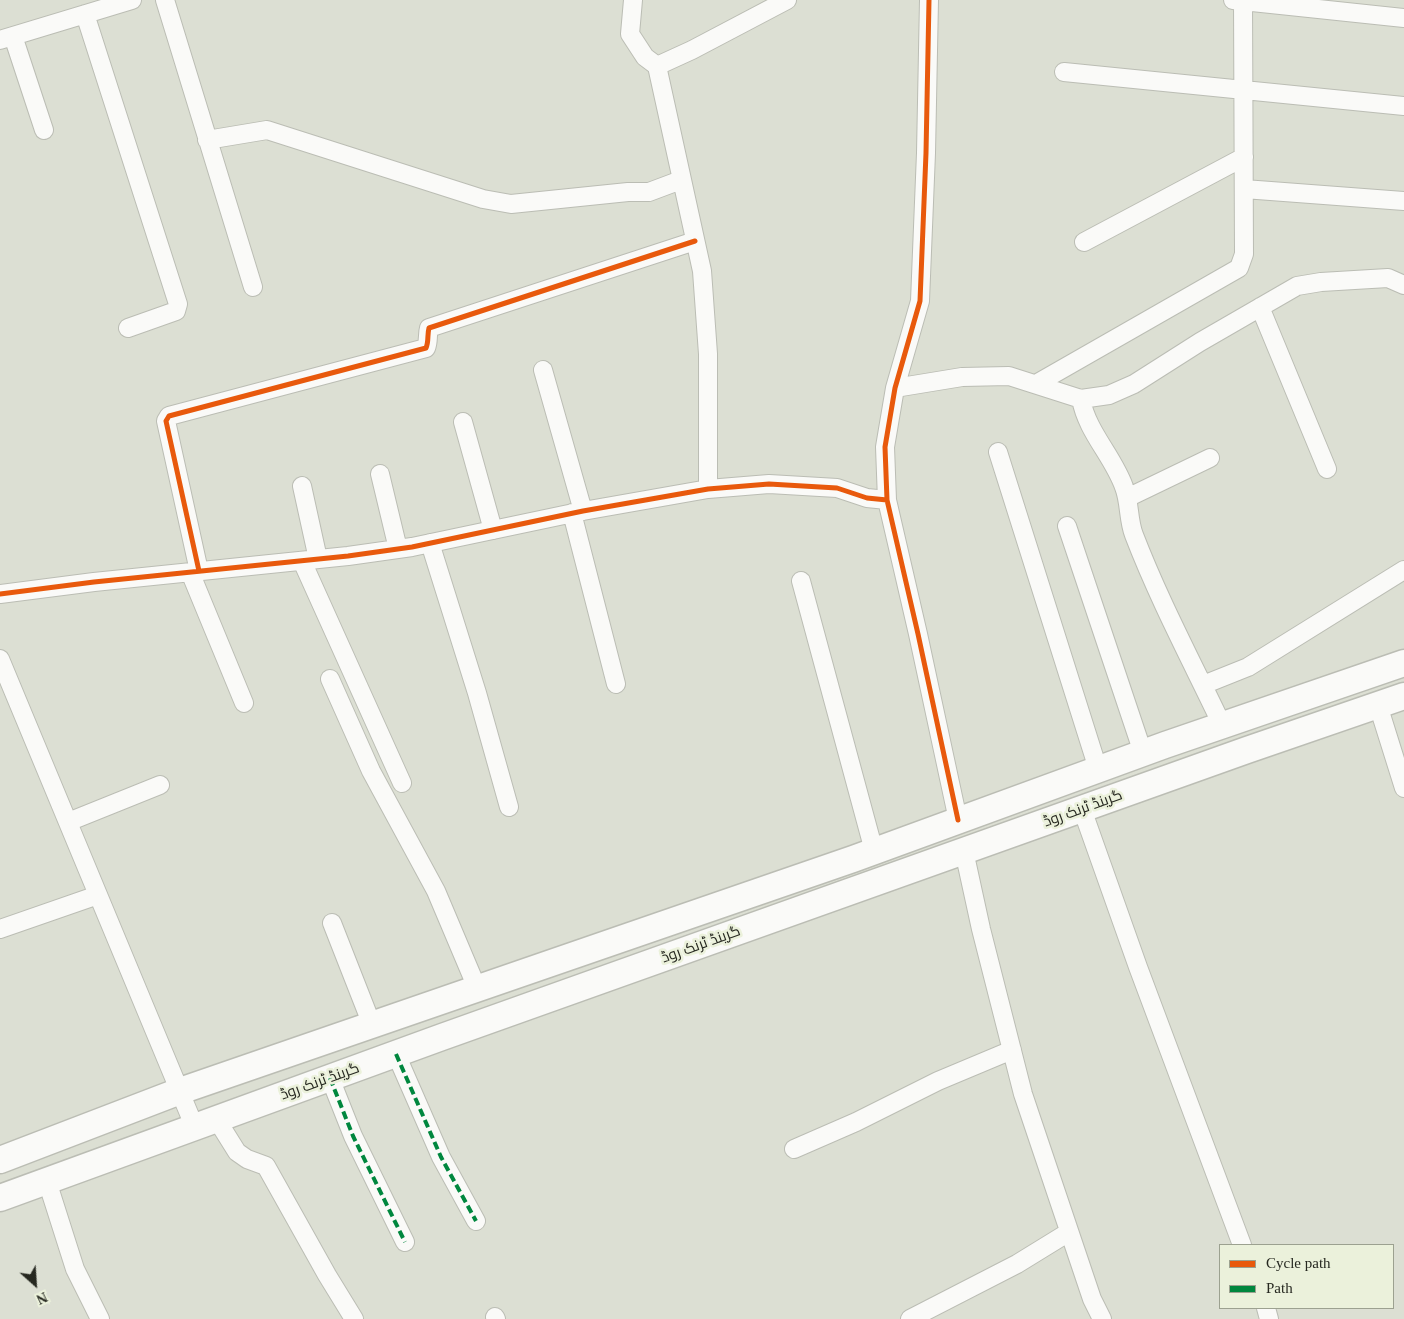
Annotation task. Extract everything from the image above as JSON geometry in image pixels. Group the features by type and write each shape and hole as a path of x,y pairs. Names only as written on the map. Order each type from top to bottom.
{"highway":[{"name":"گرینڈ ٹرنک روڈ","path":"0,1160 180,1091 874,851 1222,725 1404,663"},
{"name":"گرینڈ ٹرنک روڈ","path":"0,1198 396,1054 1404,696"}],"street":[{"path":"44,130 7,38 132,0"},
{"path":"165,0 253,287"},
{"path":"633,0 630,34 645,57 657,66 702,271 708,354 708,489"},
{"path":"657,66 692,50 787,0"},
{"path":"929,0 926,153 920,301 895,388 885,447 887,500 958,820"},
{"path":"1036,384 1239,268 1244,254 1244,90 1239,0 1404,18"},
{"path":"85,14 178,304 176,311 128,328"},
{"path":"1064,72 1404,106"},
{"path":"207,140 267,130 483,199 511,204 628,192 649,192 681,180"},
{"path":"1084,242 1244,157"},
{"path":"1244,189 1404,201"},
{"path":"244,703 195,571 166,421 169,416 426,348 429,328 695,241"},
{"path":"895,388 962,377 1009,376 1082,399 1109,395 1134,384 1200,342 1297,286 1321,282 1388,278 1404,285"},
{"path":"1260,307 1327,469"},
{"path":"543,370 578,512 616,684"},
{"path":"1082,399 1087,422 1124,487 1133,533 1222,725"},
{"path":"463,422 492,530"},
{"path":"998,452 1098,769"},
{"path":"1127,498 1210,458"},
{"path":"380,474 398,549"},
{"path":"0,594 398,549 578,512 708,489 769,484 837,488 866,498 887,500"},
{"path":"302,486 310,560 402,783"},
{"path":"1066,526 1144,753"},
{"path":"430,543 475,686"},
{"path":"430,543 477,693 509,807"},
{"path":"1203,685 1248,667 1404,570"},
{"path":"801,581 874,851"},
{"path":"0,659 5,686 68,822 180,1091 206,1124 237,1152 247,1159 266,1166 354,1319"},
{"path":"330,679 371,771 436,891 477,988"},
{"path":"1378,705 1404,788"},
{"path":"68,822 160,785"},
{"path":"1082,809 1138,967 1242,1244"},
{"path":"964,851 981,929 1023,1094 1092,1299 1102,1319"},
{"path":"0,929 98,895"},
{"path":"332,923 372,1025"},
{"path":"794,1149 856,1122 938,1081 1012,1050"},
{"path":"396,1054 441,1157 476,1220"},
{"path":"330,1078 353,1136 406,1242"},
{"path":"47,1182 75,1269 100,1319"},
{"path":"910,1319 1017,1264 1070,1232"}],"marked path":[{"path":"396,1054 441,1157 476,1221"},
{"path":"330,1078 353,1136 405,1242"}],"cycle path":[{"path":"929,0 926,153 920,301 895,388 885,447 887,500 958,820"},
{"path":"199,571 166,421 169,416 426,348 429,328 695,241"},
{"path":"0,594 94,582 348,556 412,547 583,511 708,489 769,484 837,488 867,498 887,500"}]}
